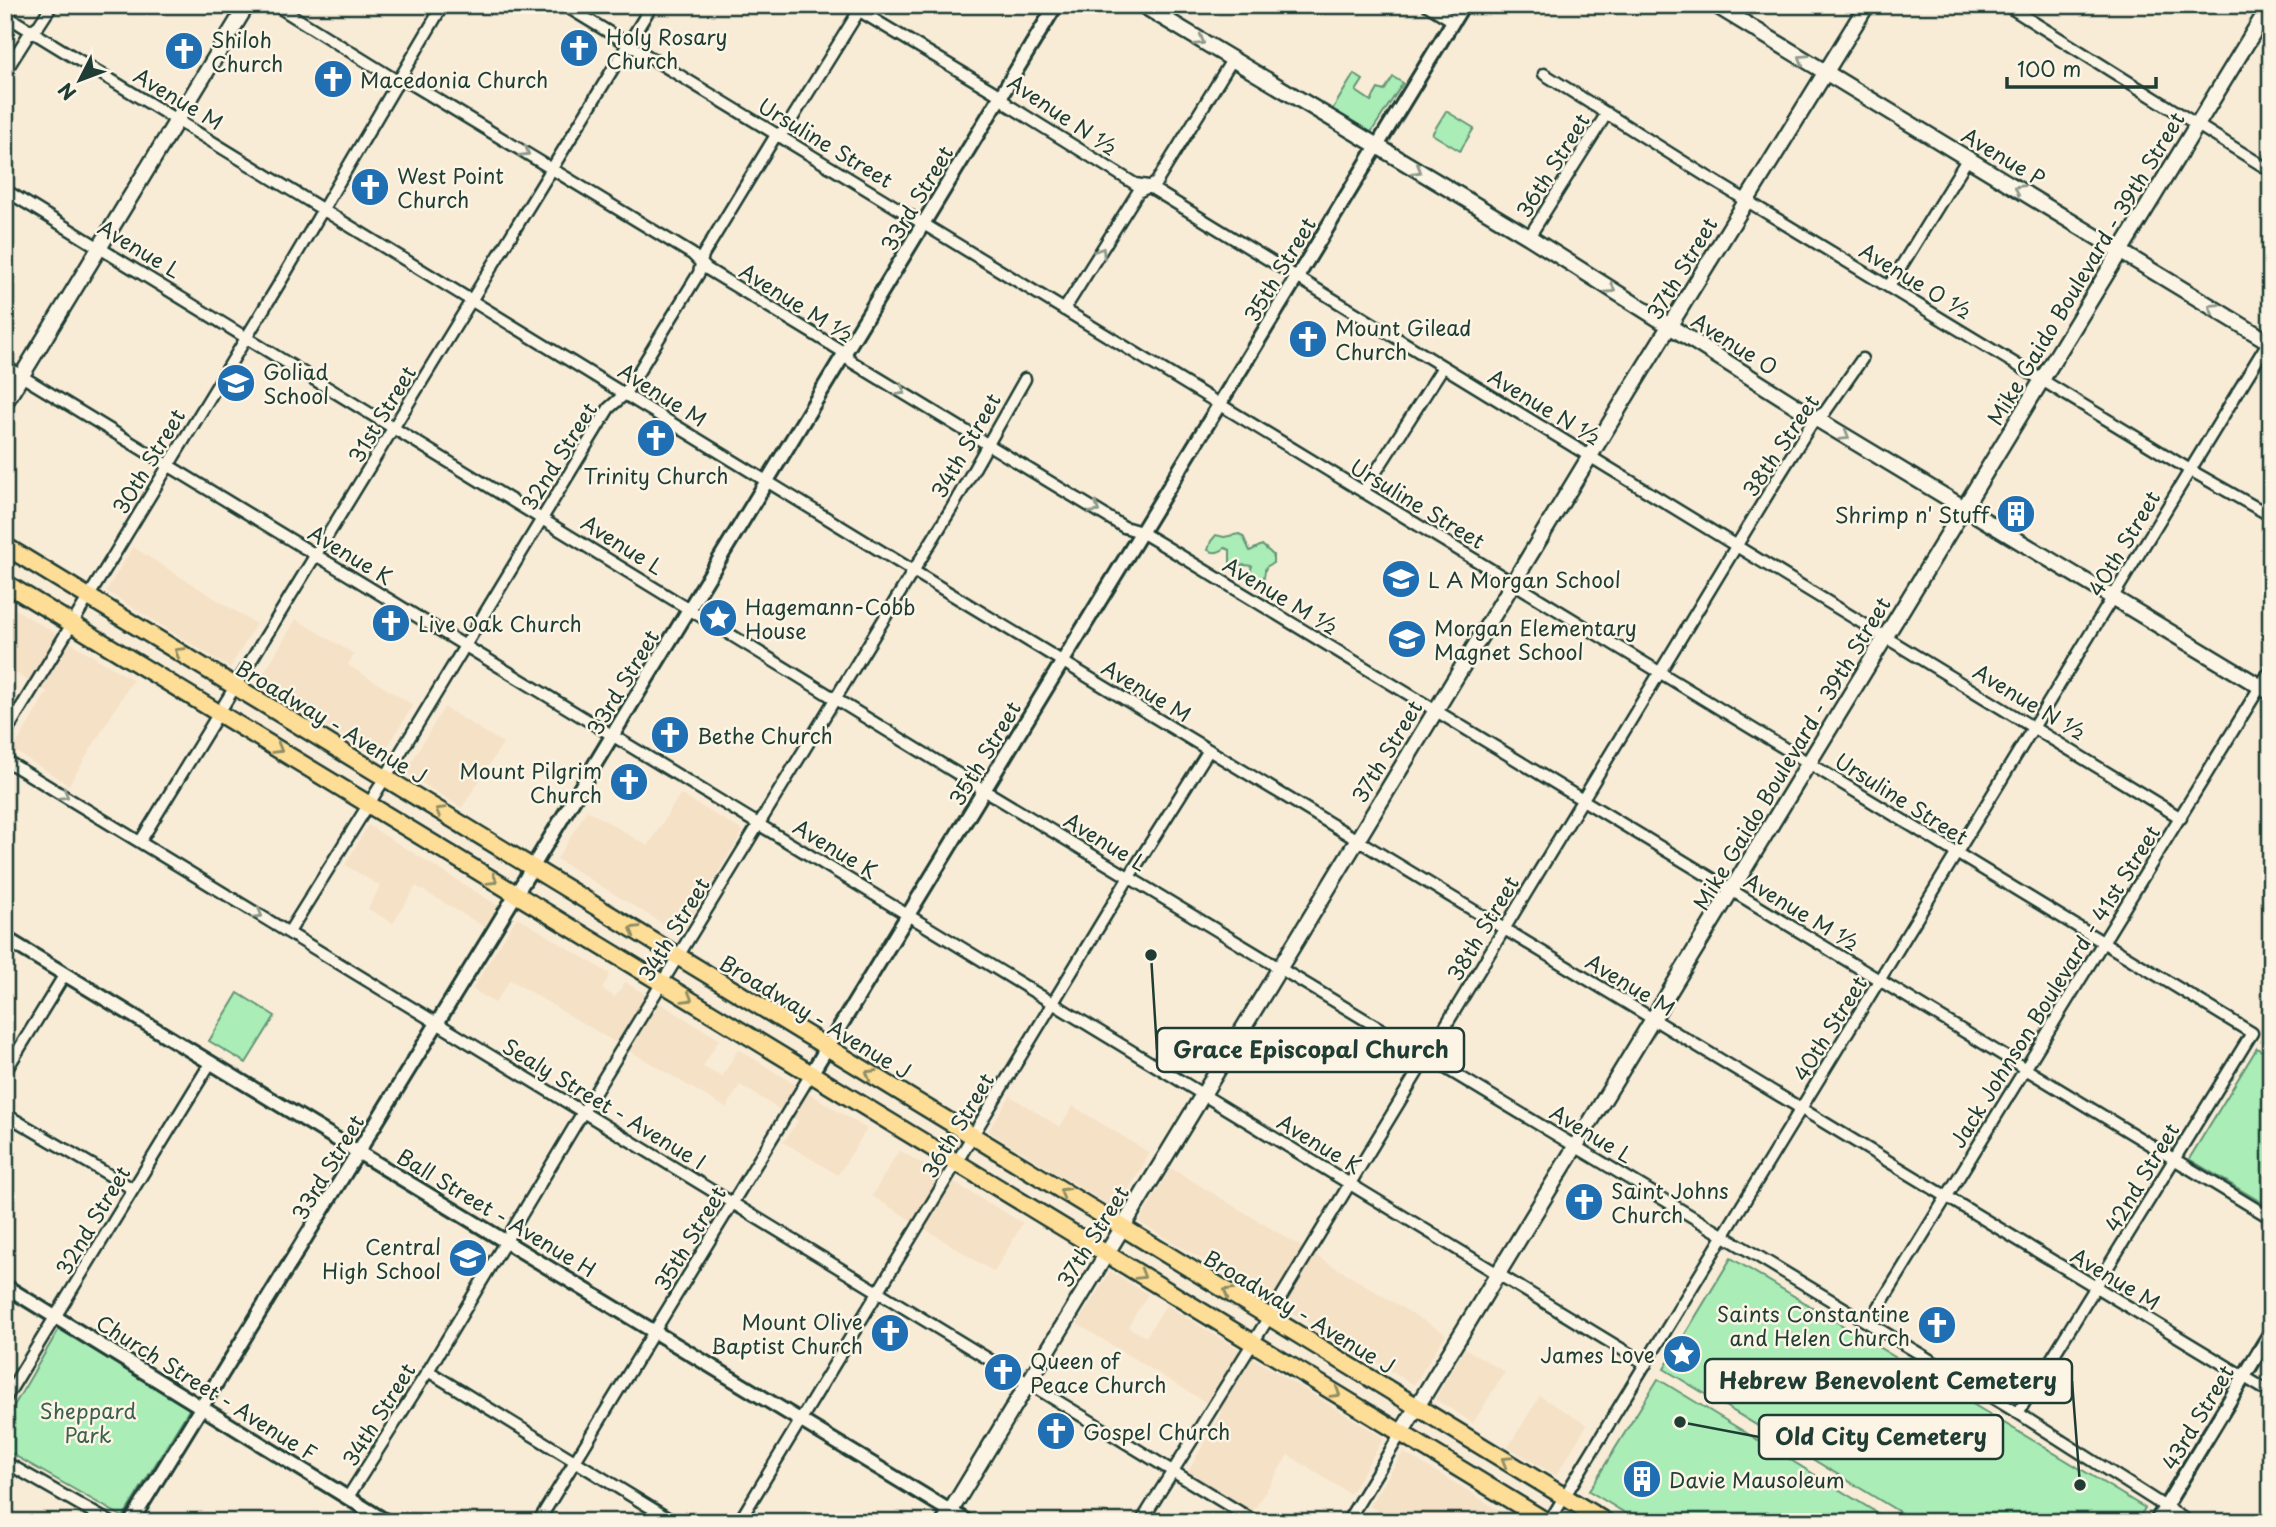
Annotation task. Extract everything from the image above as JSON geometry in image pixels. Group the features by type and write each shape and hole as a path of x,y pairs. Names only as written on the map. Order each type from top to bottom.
{"main road":[{"path":"5,403 247,5"},
{"name":"Avenue O","path":"1142,5 1529,237 1815,418 2266,690"},
{"name":"Avenue P","path":"1715,5 2270,341"},
{"name":"37th Street","path":"947,1516 1590,455 1867,5"},
{"name":"Mike Gaido Boulevard - 39th Street","path":"1401,1433 2270,5"},
{"name":"Broadway - Avenue J","path":"5,546 1606,1522"},
{"path":"5,583 1548,1522"}],"street":[{"path":"5,72 51,5"},
{"name":"Avenue M ½","path":"275,5 399,82 407,81 692,254 707,268 845,353 852,362 1129,529 1141,532 2271,1218"},
{"path":"399,82 443,5"},
{"name":"Ursuline Street","path":"564,5 2252,1033"},
{"name":"31st Street","path":"140,842 652,5"},
{"name":"33rd Street","path":"131,1522 438,1023 1056,5"},
{"path":"1427,5 1453,21"},
{"name":"35th Street","path":"538,1522 1463,5"},
{"path":"2006,5 2271,171"},
{"name":"Avenue N ½","path":"860,6 866,15 1001,96 1009,106 1135,184 1148,186 2181,818"},
{"name":"32nd Street","path":"289,932 609,408 625,394 699,273 701,262 776,135 785,130 860,6"},
{"name":"Avenue M","path":"5,15 1063,662 2271,1393"},
{"path":"1064,310 1138,192 1156,183 1232,60"},
{"name":"Avenue O ½","path":"1545,74 1746,201 2190,470 2271,516"},
{"name":"30th Street","path":"5,734 399,82"},
{"name":"36th Street","path":"1529,237 1607,113"},
{"path":"1889,286 1968,158"},
{"name":"Avenue L","path":"5,190 984,790 2018,1413 2189,1522"},
{"name":"40th Street","path":"1548,1522 2270,341"},
{"name":"38th Street","path":"1141,1522 1269,1317 1815,418 1825,412 1862,359"},
{"name":"Avenue K","path":"5,366 1646,1364"},
{"path":"1363,492 1443,367"},
{"name":"34th Street","path":"348,1497 428,1371 914,571 1025,379"},
{"name":"Jack Johnson Boulevard - 41st Street","path":"1869,1323 2181,818 2266,690 2271,669"},
{"name":"36th Street","path":"739,1522 1129,877 1209,750"},
{"name":"Sealy Street - Avenue I","path":"5,760 1256,1522"},
{"name":"Ball Street - Avenue H","path":"5,938 801,1419 947,1516 968,1522"},
{"path":"5,1072 65,974"},
{"name":"42nd Street","path":"2018,1413 2252,1033"},
{"name":"32nd Street","path":"5,1399 211,1062"},
{"path":"5,1114 133,1189"},
{"name":"Church Street - Avenue F","path":"5,1286 202,1405 387,1522"},
{"name":"43rd Street","path":"2156,1522 2271,1332"},
{"path":"428,1371 674,1522"},
{"name":"Mike Gaido Boulevard - 39th Street","path":"1347,1522 1401,1433"},
{"path":"5,1462 110,1522"}],"shaded area":[{"path":"133,547 256,624 230,668 106,591"},
{"path":"5,603 133,680 69,785 13,750 47,692 5,667"},
{"path":"296,619 354,654 348,665 413,705 380,759 258,683"},
{"path":"444,707 503,743 462,808 405,773"},
{"path":"680,794 743,831 681,935 557,859 587,810 648,846"},
{"path":"368,825 502,908 488,929 416,886 393,923 368,909 380,886 345,865"},
{"path":"517,917 610,974 602,989 615,997 625,982 719,1039 703,1067 722,1077 738,1049 867,1129 838,1175 783,1142 798,1121 740,1085 726,1108 510,980 495,1003 472,989"},
{"path":"1010,1096 1060,1127 1073,1106 1150,1153 1117,1210 988,1131"},
{"path":"899,1150 1023,1223 994,1272 872,1196"},
{"path":"1171,1168 1446,1334 1414,1385 1139,1222"},
{"path":"1110,1271 1148,1294 1128,1327 1146,1337 1166,1305 1384,1438 1350,1494 1288,1455 1253,1512 1188,1472 1222,1412 1077,1324"},
{"path":"1465,1348 1505,1372 1473,1423 1435,1399"},
{"path":"1540,1396 1587,1425 1556,1476 1508,1447"},
{"path":"1403,1452 1517,1522 1396,1522 1370,1506"}],"green space":[{"path":"1354,74 1363,80 1356,91 1371,101 1378,89 1384,91 1393,77 1403,83 1370,134 1332,110"},
{"path":"1446,111 1474,128 1460,151 1432,134"},
{"path":"1239,534 1243,536 1250,551 1262,545 1273,555 1273,563 1266,567 1260,583 1248,578 1252,566 1230,567 1230,550 1208,550 1216,535 1224,537"},
{"path":"238,993 275,1016 246,1063 209,1041"},
{"path":"2257,1048 2271,1057 2271,1208 2189,1159"},
{"path":"1731,1258 2145,1508 2136,1522 1916,1522 1664,1369"},
{"name":"Sheppard Park","path":"59,1329 190,1408 123,1517 5,1450 5,1421"},
{"path":"1658,1379 1892,1522 1640,1522 1589,1491"}],"place":[{"name":"Holy Rosary Church","path":"579,48"},
{"name":"Shiloh Church","path":"184,51"},
{"name":"Macedonia Church","path":"333,79"},
{"name":"West Point Church","path":"370,187"},
{"name":"Mount Gilead Church","path":"1308,339"},
{"name":"Goliad School","path":"236,383"},
{"name":"Trinity Church","path":"656,438"},
{"name":"Shrimp n' Stuff","path":"2016,514"},
{"name":"L A Morgan School","path":"1401,579"},
{"name":"Hagemann-Cobb House","path":"718,618"},
{"name":"Live Oak Church","path":"391,623"},
{"name":"Morgan Elementary Magnet School","path":"1407,639"},
{"name":"Bethe Church","path":"670,735"},
{"name":"Mount Pilgrim Church","path":"629,782"},
{"name":"Grace Episcopal Church","path":"1151,955"},
{"name":"Saint Johns Church","path":"1584,1202"},
{"name":"Central High School","path":"468,1258"},
{"name":"Saints Constantine and Helen Church","path":"1937,1325"},
{"name":"Mount Olive Baptist Church","path":"890,1333"},
{"name":"James Love","path":"1682,1354"},
{"name":"Queen of Peace Church","path":"1003,1372"},
{"name":"Old City Cemetery","path":"1680,1422"},
{"name":"Gospel Church","path":"1056,1431"},
{"name":"Davie Mausoleum","path":"1642,1479"},
{"name":"Hebrew Benevolent Cemetery","path":"2080,1485"}]}
